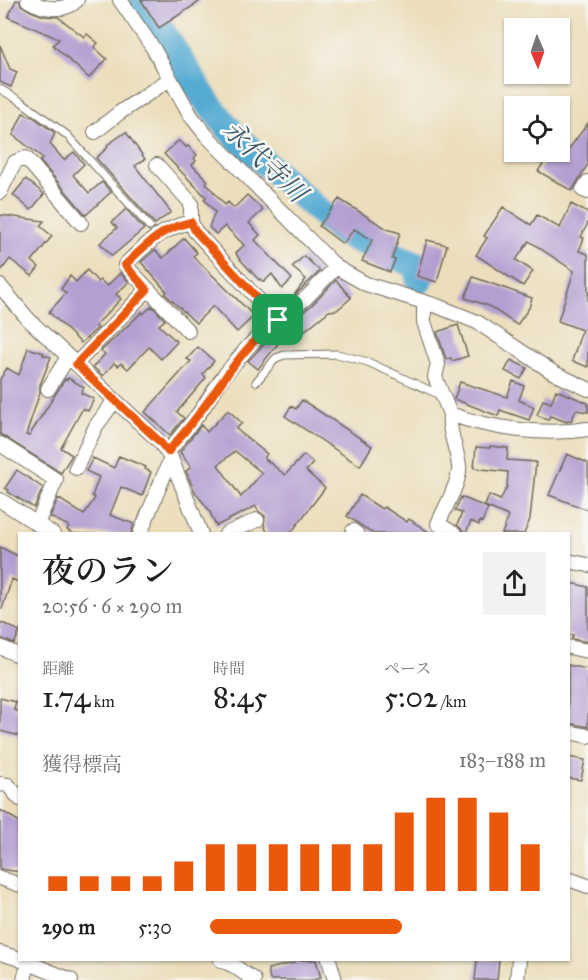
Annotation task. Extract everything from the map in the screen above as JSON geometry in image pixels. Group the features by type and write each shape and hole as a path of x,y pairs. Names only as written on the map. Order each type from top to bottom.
{"street":[{"path":"28,0 42,8 56,8 71,6 77,0"},
{"path":"120,0 153,48 190,116 336,267 366,284 477,322 554,373 588,389"},
{"path":"95,132 119,112 170,79"},
{"path":"0,192 15,162 26,158 81,223"},
{"path":"157,165 191,203 191,222 195,231 278,320"},
{"path":"588,182 583,189 588,192"},
{"path":"188,332 125,265 153,238 174,226 191,222"},
{"path":"141,532 170,455 223,377 264,331 306,298 336,267"},
{"path":"0,286 29,320 160,442 170,455 200,532"},
{"path":"48,389 72,360 147,290"},
{"path":"424,303 424,322 438,364 435,377 450,414 451,433 459,465 459,474 435,529"},
{"path":"76,468 96,426 115,400"},
{"path":"450,414 468,421 530,431 588,429"},
{"path":"0,444 56,480 37,524"},
{"path":"1,503 50,532"},
{"path":"230,532 257,520"},
{"path":"570,561 588,565"},
{"path":"570,646 588,651"},
{"path":"0,647 18,655"},
{"path":"570,732 588,736"},
{"path":"0,784 8,785 18,797"},
{"path":"0,878 18,884"},
{"path":"570,880 588,886"},
{"path":"0,953 18,958"},
{"path":"24,961 24,980"},
{"path":"26,961 70,980"},
{"path":"223,961 254,980"},
{"path":"329,961 335,980"},
{"path":"517,980 519,961"}],"lane":[{"path":"0,89 67,135 150,227"},
{"path":"256,382 276,357 337,354 368,362 442,397"}],"building":[{"path":"16,0 31,11 44,16 58,17 84,37 87,34 98,43 94,47 107,59 89,78 53,45 59,39 8,17"},
{"path":"141,0 202,0 159,28"},
{"path":"0,45 10,69 17,72 11,87 0,82"},
{"path":"23,113 33,117 55,133 50,144 64,160 74,152 84,164 73,175 89,193 102,182 111,192 86,215 40,161 43,158 13,135"},
{"path":"588,123 588,164 572,191 538,171 545,162 570,162 570,147"},
{"path":"126,132 145,159 135,166 171,212 155,224 96,158 108,147 107,145"},
{"path":"178,141 188,146 197,155 192,165 208,181 206,183 225,205 228,202 234,208 247,195 263,210 249,223 260,235 255,240 292,279 282,289 272,274 264,282 259,280 238,257 236,253 244,245 225,226 216,234 209,227 215,212 204,199 206,197 164,154"},
{"path":"26,179 44,194 31,210 13,195"},
{"path":"339,199 387,229 400,233 392,259 395,260 390,272 362,261 372,240 354,229 343,244 319,226"},
{"path":"571,204 588,213 588,223 581,237 584,238 579,251 588,254 588,367 572,361 582,330 558,321 574,271 529,241 516,260 533,271 523,286 476,255 487,238 484,236 503,207 531,225 537,215 560,228"},
{"path":"126,209 144,229 112,256 100,243 117,228 112,222"},
{"path":"0,215 44,221 40,226 52,236 32,261 39,267 32,276 10,259 0,272"},
{"path":"184,238 197,253 193,256 254,316 237,332 213,306 196,323 165,294 167,292 141,262 155,250 163,258"},
{"path":"427,240 447,245 437,282 417,276"},
{"path":"304,256 320,271 292,298 306,279 292,267"},
{"path":"87,270 98,282 100,280 107,286 120,273 129,282 116,294 121,299 95,326 98,328 81,343 49,312 66,293 61,289 70,276 76,282"},
{"path":"473,277 532,298 529,308 517,325 489,306 465,298"},
{"path":"336,280 351,298 337,310 329,311 293,340 280,341 258,369 248,361 268,340 312,305"},
{"path":"152,306 165,320 159,325 177,342 161,359 149,347 128,369 121,363 118,366 114,363 103,376 93,367 105,354 101,351 142,312 143,314"},
{"path":"458,325 468,356 452,361 451,358 446,359 437,332"},
{"path":"198,347 214,361 203,374 206,378 177,412 184,418 170,435 145,412 191,361 187,359"},
{"path":"28,348 51,357 40,385 40,392 26,435 29,436 65,379 68,378 84,387 81,393 94,399 88,411 83,408 61,448 72,455 61,473 0,434 0,379 7,368 19,375"},
{"path":"511,360 527,368 521,379 505,371"},
{"path":"513,381 524,386 519,400 534,407 529,420 500,410 498,416 454,399 460,382 507,397"},
{"path":"556,390 588,403 588,412 576,410 571,421 567,422 550,416 548,420 537,415 543,400 551,403"},
{"path":"302,400 372,446 360,466 285,416 291,406 296,409"},
{"path":"228,410 242,423 236,429 267,454 264,458 285,475 304,455 313,463 306,471 325,488 292,532 267,532 264,525 265,516 258,511 256,506 216,526 209,510 195,492 186,471 191,467 180,452 201,425 207,432","holes":["235,451 262,473 241,497 218,465"]},
{"path":"490,446 508,448 507,460 536,462 530,519 525,532 503,532 508,516 485,506 489,495 500,500 507,487 508,472 474,468 476,447 490,448"},
{"path":"567,454 588,463 588,510 549,495"},
{"path":"119,456 146,467 145,469 151,472 142,496 121,487 110,515 134,524 132,532 70,532 67,530 69,526 50,517 58,498 84,515 95,498 92,496 99,477 86,471 93,458 114,468"},
{"path":"17,470 43,488 34,508 5,488"},
{"path":"360,495 407,522 409,519 429,532 371,532 347,516"},
{"path":"461,497 488,508 482,522 480,521 479,525 471,521 466,532 457,525 462,513 455,511"},
{"path":"0,547 18,556 18,582 12,579 2,609 0,608"},
{"path":"570,582 588,587 588,642 572,639 573,635 570,635"},
{"path":"0,622 18,630 14,644 0,638"},
{"path":"570,665 588,669 588,727 570,723"},
{"path":"0,698 16,702 14,710 18,711 18,736 0,731"},
{"path":"570,757 585,760 581,780 570,778"},
{"path":"0,810 18,821 18,872 0,869"},
{"path":"293,961 316,961 321,978 270,980 268,969 294,963"},
{"path":"477,961 499,961 497,980 475,980"}],"waterway":[{"name":"永代寺川","path":"142,0 207,102 235,136 349,236 419,266 419,281"}],"route":[{"path":"191,222 195,231 278,320 247,348 168,452 76,364 121,314 147,290 125,265 153,238 174,226 191,222"}]}
